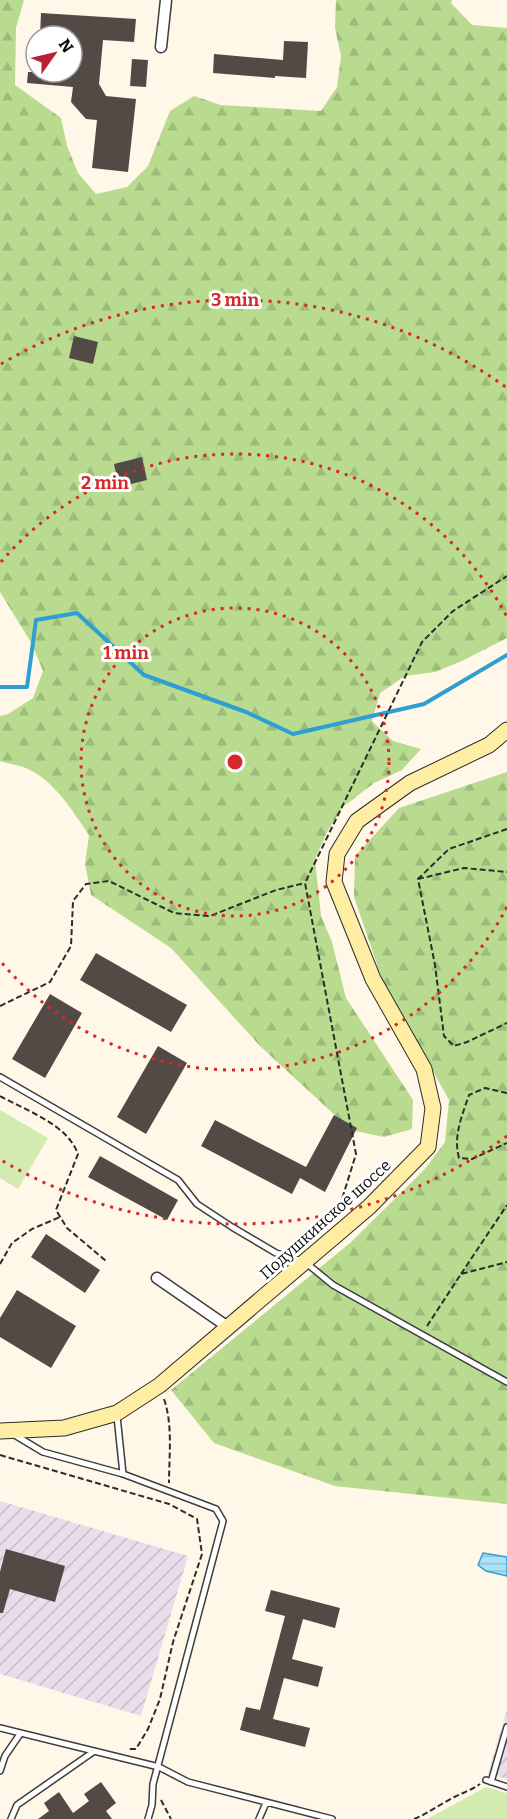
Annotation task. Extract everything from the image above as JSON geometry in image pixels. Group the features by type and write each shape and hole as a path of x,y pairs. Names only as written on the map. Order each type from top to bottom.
{"main road":[{"name":"Подушкинское шоссе","path":"4,1433 64,1428 117,1413 160,1385 369,1207 428,1147 433,1108 424,1069 373,979 334,882 337,854 357,821 410,783 489,745 507,730"}],"street":[{"path":"161,47 165,0"},
{"path":"157,1278 228,1328"}],"lane":[{"path":"0,1077 178,1180 197,1204 232,1227 276,1253 305,1262 333,1285 507,1382"},
{"path":"117,1413 123,1474"},
{"path":"4,1433 43,1452 123,1474 216,1509 223,1521 153,1784 152,1805 148,1819"},
{"path":"507,1727 488,1781 507,1787"},
{"path":"0,1728 159,1767 188,1782 332,1819"},
{"path":"0,1771 5,1755 20,1734"},
{"path":"11,1819 17,1805 93,1752"},
{"path":"260,1819 266,1803"}],"path":[{"path":"336,1219 356,1154 305,883 422,642 453,611 507,576"},
{"path":"418,879 449,849 507,829"},
{"path":"418,879 464,868 507,872"},
{"path":"418,879 434,955 444,1036 454,1046 507,1023"},
{"path":"0,1006 50,982 71,946 74,901 86,884 109,881 174,913 210,916 276,890 305,883"},
{"path":"507,1093 485,1088 469,1095 459,1124 456,1147 459,1158 472,1159 507,1143"},
{"path":"0,1096 55,1126 74,1143 78,1154 56,1210 67,1228 106,1261"},
{"path":"422,1333 507,1205"},
{"path":"0,1264 12,1243 32,1229 60,1216"},
{"path":"461,1274 507,1262"},
{"path":"160,1385 167,1407 169,1426 169,1504"},
{"path":"0,1455 169,1504 197,1519 202,1554 172,1642 160,1700 148,1729 136,1749 126,1749"},
{"path":"414,1819 433,1811 449,1799 488,1781"}],"shaded area":[{"path":"0,1501 188,1556 141,1716 0,1674"},
{"path":"507,1710 507,1779 488,1773"}],"green space":[{"path":"0,0 24,0 16,28 15,85 61,118 67,146 78,173 96,194 127,187 148,166 170,111 194,96 221,105 321,111 337,87 341,56 335,28 336,0 452,0 451,3 472,25 507,28 507,638 435,672 405,676 380,693 372,721 393,741 421,749 402,770 374,783 343,807 327,832 315,859 321,916 332,942 346,998 413,1100 412,1129 384,1137 351,1130 260,1046 171,948 91,895 85,864 89,835 83,825 69,805 44,779 23,767 0,761 0,716 8,714 33,698 43,671 32,644 0,592"},
{"path":"507,772 507,1504 335,1486 214,1443 171,1390 350,1243 424,1170 445,1142 449,1100 383,982 354,897 355,856 399,808"},
{"path":"0,1110 48,1138 18,1189 0,1178"},
{"path":"486,1787 507,1793 507,1819 427,1819"}],"water":[{"path":"483,1553 507,1557 507,1576 486,1571 478,1565"}],"building":[{"path":"41,13 136,19 134,42 103,40 99,84 106,96 136,99 128,172 92,168 97,120 86,119 71,102 73,87 38,84 84,84 84,24 41,24"},
{"path":"284,41 308,42 306,78 213,73 214,54 283,60"},
{"path":"132,59 148,60 146,87 130,86"},
{"path":"74,336 98,342 93,364 69,358"},
{"path":"142,457 147,480 119,487 114,464"},
{"path":"96,953 187,1005 171,1032 80,980"},
{"path":"50,994 82,1013 45,1078 12,1059"},
{"path":"158,1046 187,1063 146,1134 117,1117"},
{"path":"334,1115 357,1128 325,1192 300,1178 292,1194 201,1146 215,1120 306,1167"},
{"path":"100,1156 178,1200 167,1220 88,1177"},
{"path":"46,1234 100,1270 85,1293 31,1257"},
{"path":"17,1290 76,1326 51,1368 0,1337 0,1318"},
{"path":"6,1549 65,1566 55,1602 10,1589 3,1613 0,1613 0,1572"},
{"path":"271,1590 340,1608 335,1628 303,1619 292,1659 323,1667 318,1687 284,1678 273,1719 310,1728 305,1747 240,1730 246,1707 260,1710 285,1616 265,1611"},
{"path":"101,1782 116,1803 106,1811 112,1819 38,1819 49,1811 44,1803 59,1792 73,1813 89,1801 84,1794"}],"waterway":[{"path":"0,687 27,687 36,620 77,613 144,675 246,712 293,734 424,704 507,655"}]}
